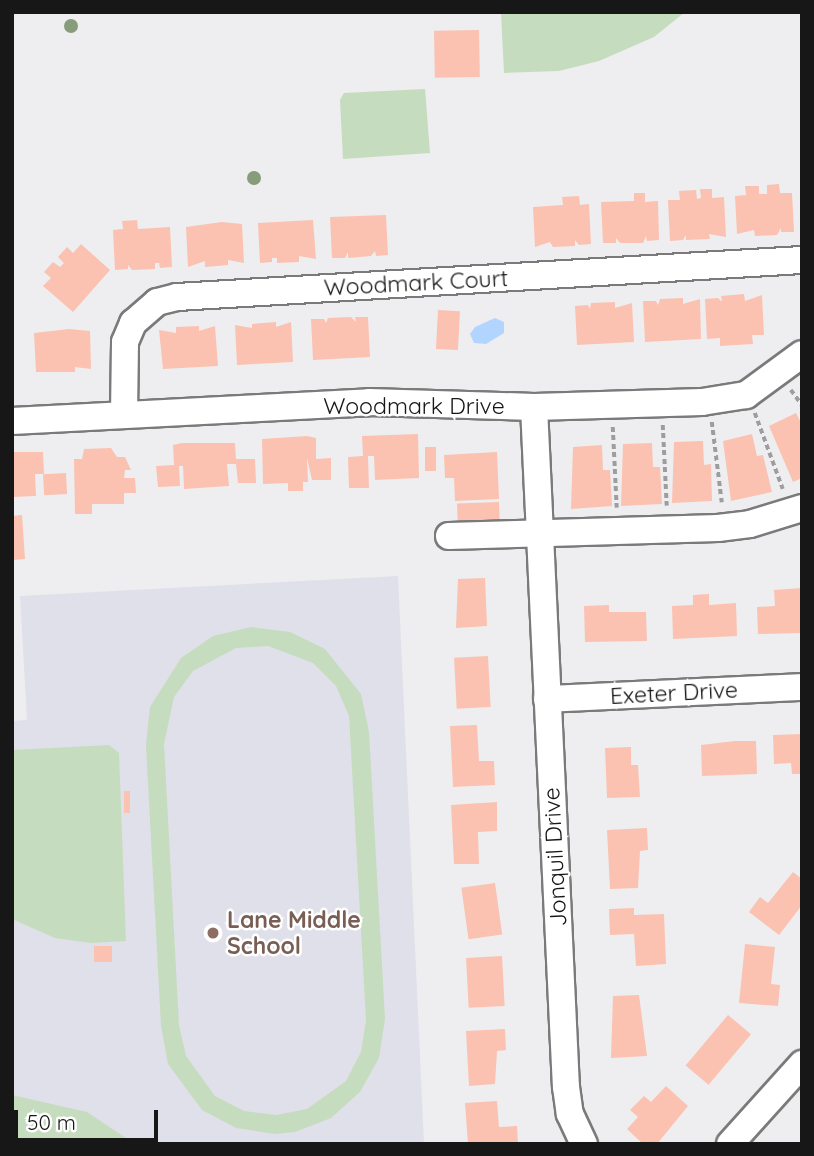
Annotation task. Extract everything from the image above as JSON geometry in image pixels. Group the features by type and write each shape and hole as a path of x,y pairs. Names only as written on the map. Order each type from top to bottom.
{"street":[{"name":"Woodmark Court","path":"124,415 125,342 133,323 157,302 177,297 802,260"},
{"name":"Woodmark Drive","path":"12,421 369,402 534,407 727,399 766,384 802,354"},
{"name":"Jonquil Drive","path":"534,407 566,1087 570,1114 584,1144"},
{"path":"449,536 539,536 719,528 750,524 802,508"},
{"name":"Exeter Drive","path":"547,699 802,687"},
{"path":"730,1144 802,1064"}],"path":[{"path":"791,390 802,405"},
{"path":"754,411 783,489"},
{"path":"711,420 722,502"},
{"path":"663,423 667,506"},
{"path":"613,425 617,508"}],"shaded area":[{"name":"Lane Middle School","path":"398,576 424,1144 12,1144 12,721 27,720 20,596"}],"green space":[{"path":"494,12 685,12 654,37 599,61 559,71 504,73 501,14"},
{"path":"425,89 430,153 343,159 340,100 344,93"},
{"path":"251,627 290,632 325,649 361,694 369,732 385,1019 379,1058 360,1092 331,1118 295,1132 275,1134 236,1128 202,1110 168,1064 161,1026 146,745 150,707 181,658 213,636","holes":["268,646 313,663 336,686 349,716 366,1020 361,1052 346,1081 307,1109 276,1115 244,1111 215,1096 186,1056 179,1025 164,744 174,697 193,671 236,648"]},
{"path":"109,745 119,753 126,941 91,943 55,938 12,919 12,750"},
{"path":"12,1095 87,1112 135,1144 12,1144"}],"water":[{"path":"495,318 504,322 504,333 486,344 474,343 470,334 475,327"}],"building":[{"path":"479,30 480,77 435,78 434,31"},
{"path":"779,184 780,193 792,193 794,232 781,232 781,228 777,235 755,236 754,230 737,234 735,196 746,195 745,186 759,186 759,194 767,194 767,185"},
{"path":"700,189 712,189 712,198 724,197 726,237 709,234 710,239 686,240 686,235 683,240 670,241 668,200 680,200 679,191 696,190 697,199 701,198"},
{"path":"634,193 645,193 645,202 658,201 659,240 647,241 646,236 643,243 620,243 616,238 616,243 603,243 601,202 634,201"},
{"path":"579,196 580,205 589,204 591,244 579,245 575,240 575,246 553,247 550,242 535,247 533,207 563,205 562,197"},
{"path":"386,215 388,255 376,256 375,251 371,256 348,258 348,252 345,258 332,258 330,217"},
{"path":"137,220 138,229 170,227 172,267 160,268 159,263 155,263 155,269 132,270 128,265 128,269 115,270 113,230 123,229 122,221"},
{"path":"313,220 316,259 299,256 299,262 277,263 277,258 272,258 272,262 260,263 258,223"},
{"path":"222,222 242,224 244,263 228,260 228,265 205,267 205,261 188,267 186,227"},
{"path":"81,244 110,270 73,312 43,286 51,278 44,272 53,262 60,267 64,263 58,257 67,247 73,253"},
{"path":"744,294 745,301 762,295 764,335 752,335 753,344 720,346 720,338 707,339 705,299 718,298 722,302 721,296"},
{"path":"683,298 683,304 700,299 701,339 645,342 643,301 656,301 658,305 660,299"},
{"path":"615,302 615,308 632,303 634,342 577,345 575,306 588,305 590,309 591,303"},
{"path":"438,310 460,311 458,350 436,349"},
{"path":"351,317 356,322 355,317 368,317 370,357 313,360 311,319 324,319 326,323 328,318"},
{"path":"276,322 276,327 291,322 293,362 237,365 235,325 252,328 252,324"},
{"path":"199,326 199,331 215,326 218,366 163,369 159,330 176,333 176,327"},
{"path":"69,329 90,331 91,369 75,367 75,372 36,372 34,333"},
{"path":"796,413 802,425 802,478 793,482 769,426"},
{"path":"418,434 419,478 375,480 374,456 368,456 369,488 349,488 348,457 363,456 362,436"},
{"path":"752,434 757,456 763,455 772,492 731,501 723,441"},
{"path":"307,436 316,438 316,459 331,458 331,480 312,480 307,458 308,482 303,482 303,491 288,491 288,483 263,484 262,439"},
{"path":"703,441 704,465 711,464 712,501 672,503 674,442"},
{"path":"235,443 236,459 255,459 256,483 238,483 236,464 227,464 229,486 184,489 183,466 179,466 180,486 158,487 156,466 174,465 173,445"},
{"path":"652,443 653,467 660,467 662,504 621,506 623,444"},
{"path":"602,445 603,470 610,470 612,506 571,509 573,447"},
{"path":"425,447 436,447 436,471 425,471"},
{"path":"111,448 117,457 125,457 131,470 125,470 124,478 135,478 136,493 124,493 124,504 92,504 92,514 75,514 74,459 82,459 84,449"},
{"path":"12,452 43,452 44,474 35,474 36,496 12,497"},
{"path":"497,452 499,499 455,501 454,478 445,478 444,455"},
{"path":"66,473 67,494 44,495 43,474"},
{"path":"499,502 500,525 458,526 457,503"},
{"path":"22,515 25,559 12,560 12,516"},
{"path":"485,578 487,626 456,628 458,579"},
{"path":"802,588 802,633 758,634 757,607 775,606 774,590"},
{"path":"709,594 709,605 736,603 737,636 673,639 672,606 693,605 693,595"},
{"path":"609,605 609,612 646,612 647,641 585,642 584,606"},
{"path":"488,656 491,707 457,709 454,658"},
{"path":"477,725 479,761 494,761 495,785 453,787 450,726"},
{"path":"802,734 802,774 792,774 791,763 774,764 773,735"},
{"path":"756,741 757,774 702,776 701,745"},
{"path":"631,747 631,765 638,765 640,797 607,798 605,748"},
{"path":"124,791 130,791 130,813 124,813"},
{"path":"497,802 497,831 478,832 479,864 454,864 451,805"},
{"path":"647,828 648,850 640,851 638,888 610,889 607,830"},
{"path":"793,872 802,879 802,905 779,935 749,912 760,897 768,903"},
{"path":"495,883 502,934 469,939 461,888"},
{"path":"634,908 634,915 664,914 666,964 636,966 634,934 610,935 609,909"},
{"path":"745,944 775,947 771,984 780,985 778,1006 739,1003"},
{"path":"94,946 112,946 112,962 94,962"},
{"path":"502,956 505,1006 469,1008 466,958"},
{"path":"639,995 647,1056 611,1058 613,996"},
{"path":"728,1015 751,1034 709,1085 686,1066"},
{"path":"505,1029 506,1050 497,1051 495,1084 469,1086 466,1031"},
{"path":"666,1086 688,1106 657,1144 643,1144 627,1129 638,1117 630,1110 644,1096 651,1102"},
{"path":"497,1101 499,1127 517,1126 518,1144 468,1144 465,1103"}],"place":[{"name":"Lane Middle School","path":"213,933"}]}
